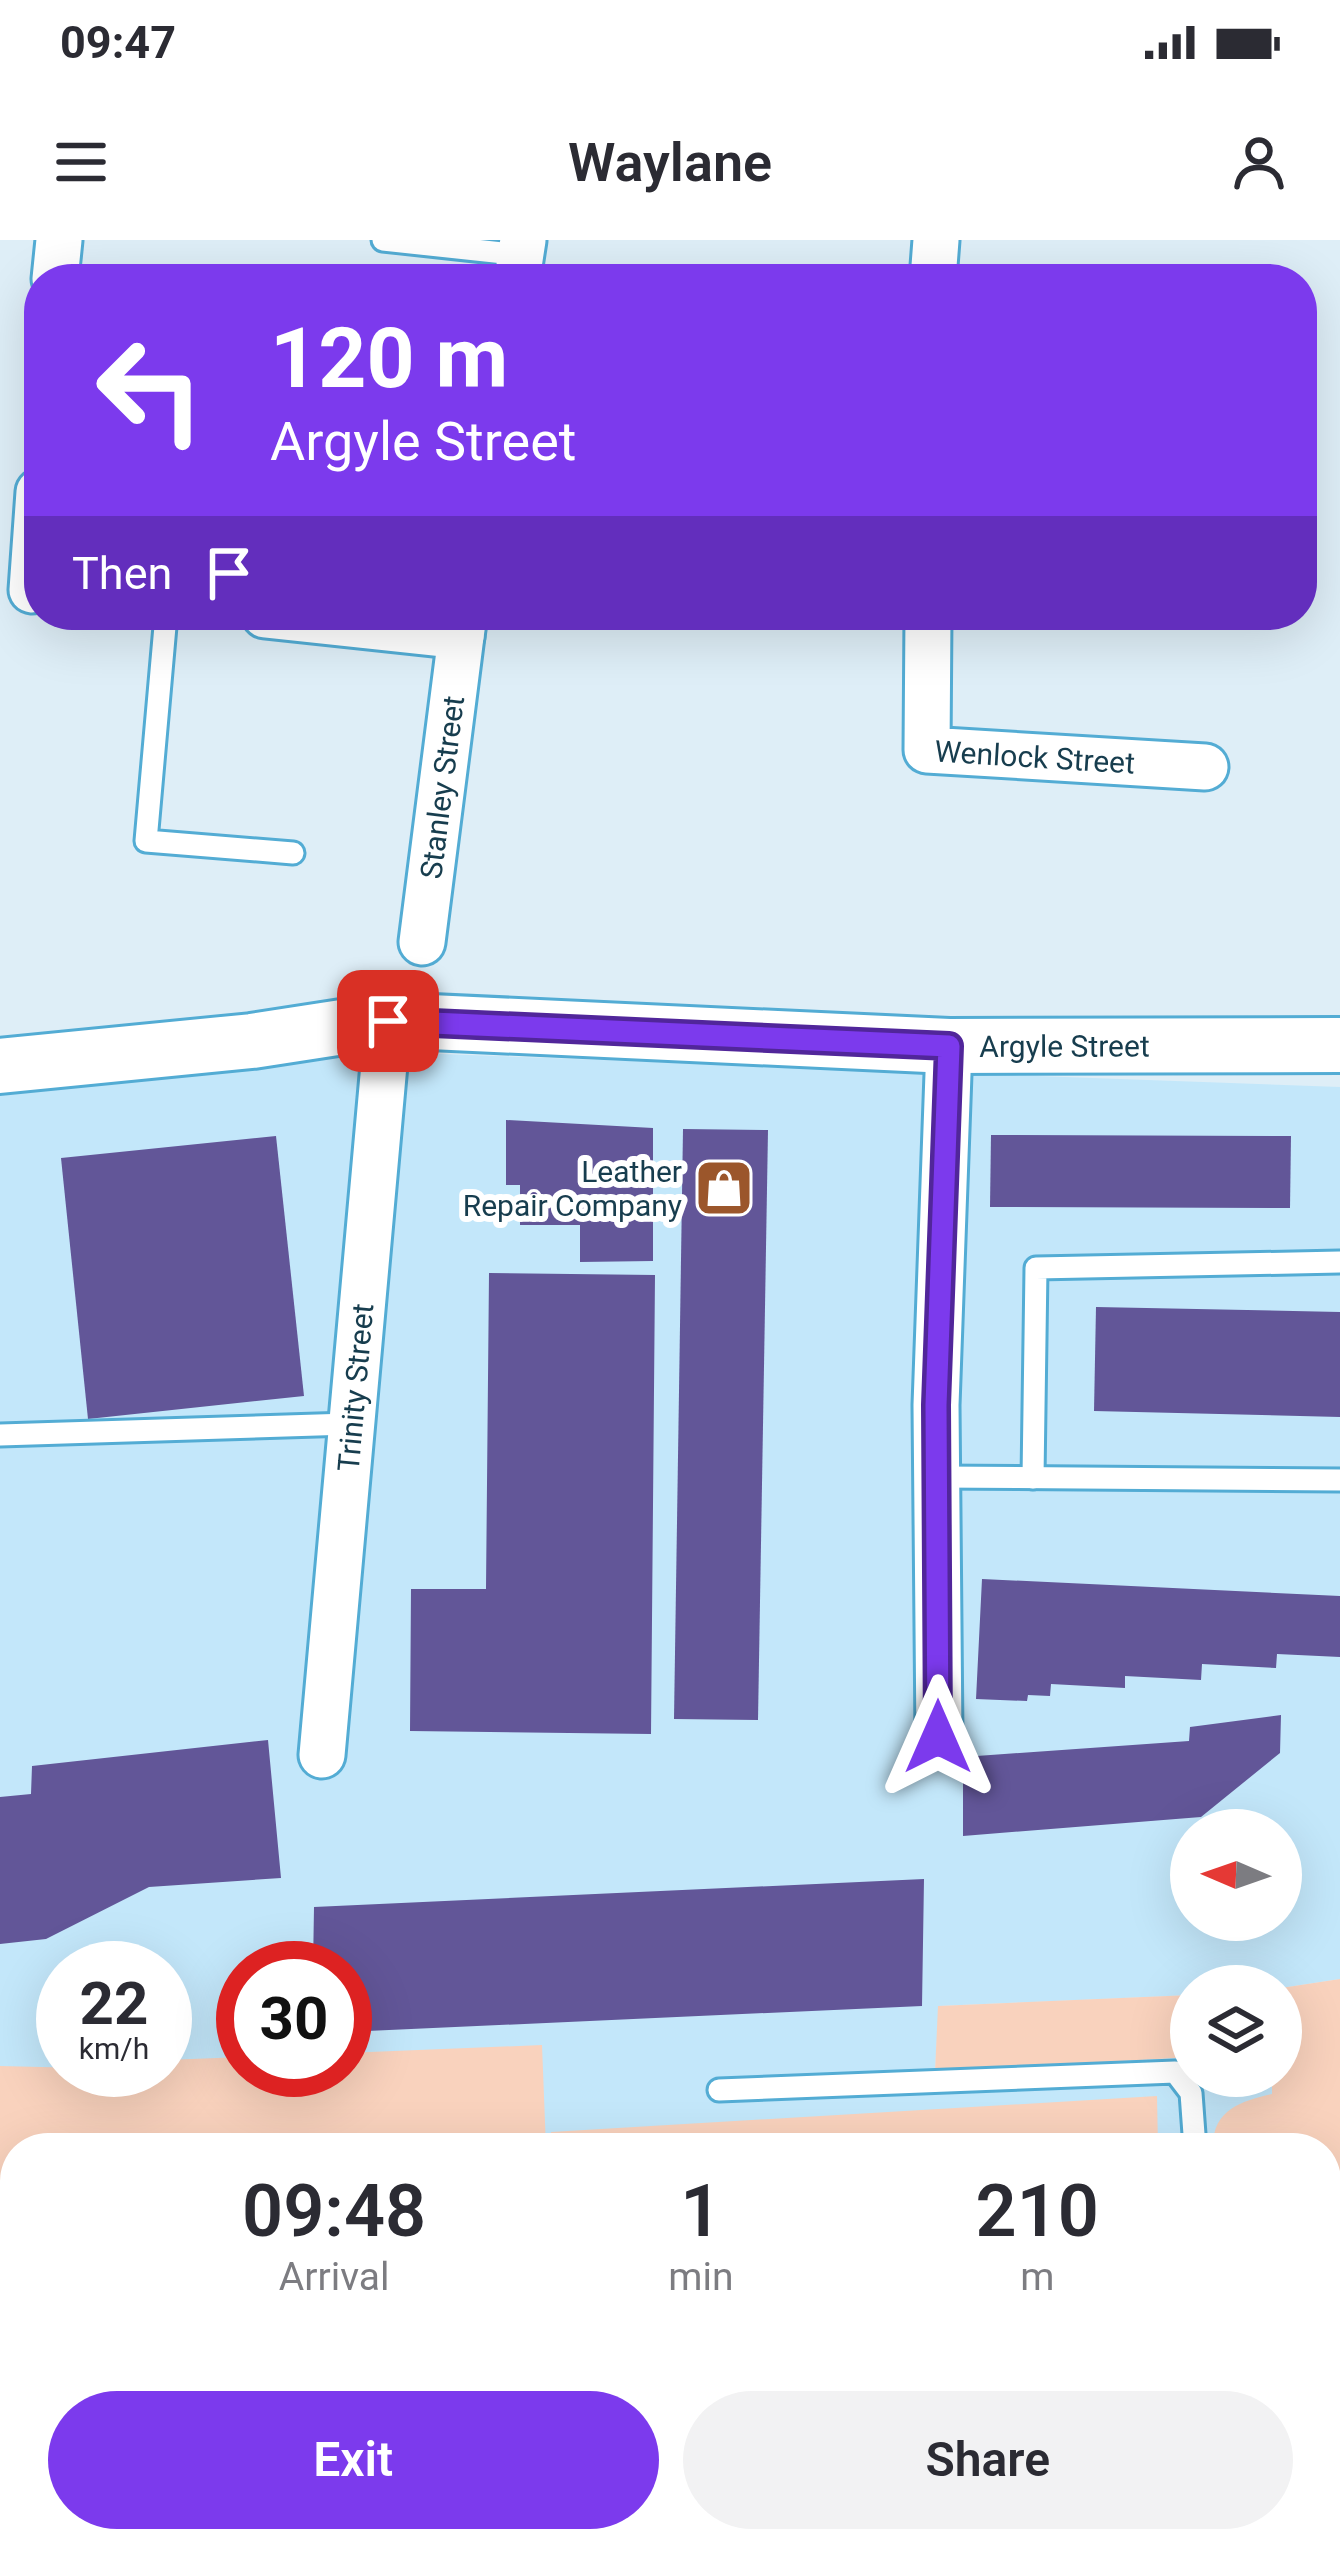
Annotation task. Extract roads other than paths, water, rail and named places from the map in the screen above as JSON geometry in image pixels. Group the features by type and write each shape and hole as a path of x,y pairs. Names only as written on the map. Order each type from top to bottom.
{"street":[{"name":"Stanley Street","path":"422,942 462,630"},
{"name":"Wenlock Street","path":"928,630 928,750 1204,767"},
{"name":"Argyle Street","path":"0,1066 252,1041 388,1021 949,1046 1340,1045"},
{"name":"Trinity Street","path":"322,1755 388,1021"},
{"path":"938,1737 937,1477 949,1046"}],"lane":[{"path":"383,240 520,258"},
{"path":"165,630 146,841 293,853"},
{"path":"1033,1478 1036,1268 1340,1262"},
{"path":"0,1435 349,1424"},
{"path":"937,1477 1340,1480"},
{"path":"719,2090 1175,2072 1191,2093 1194,2133"}],"place":[{"name":"Leather Repair Company","path":"724,1188"}]}
